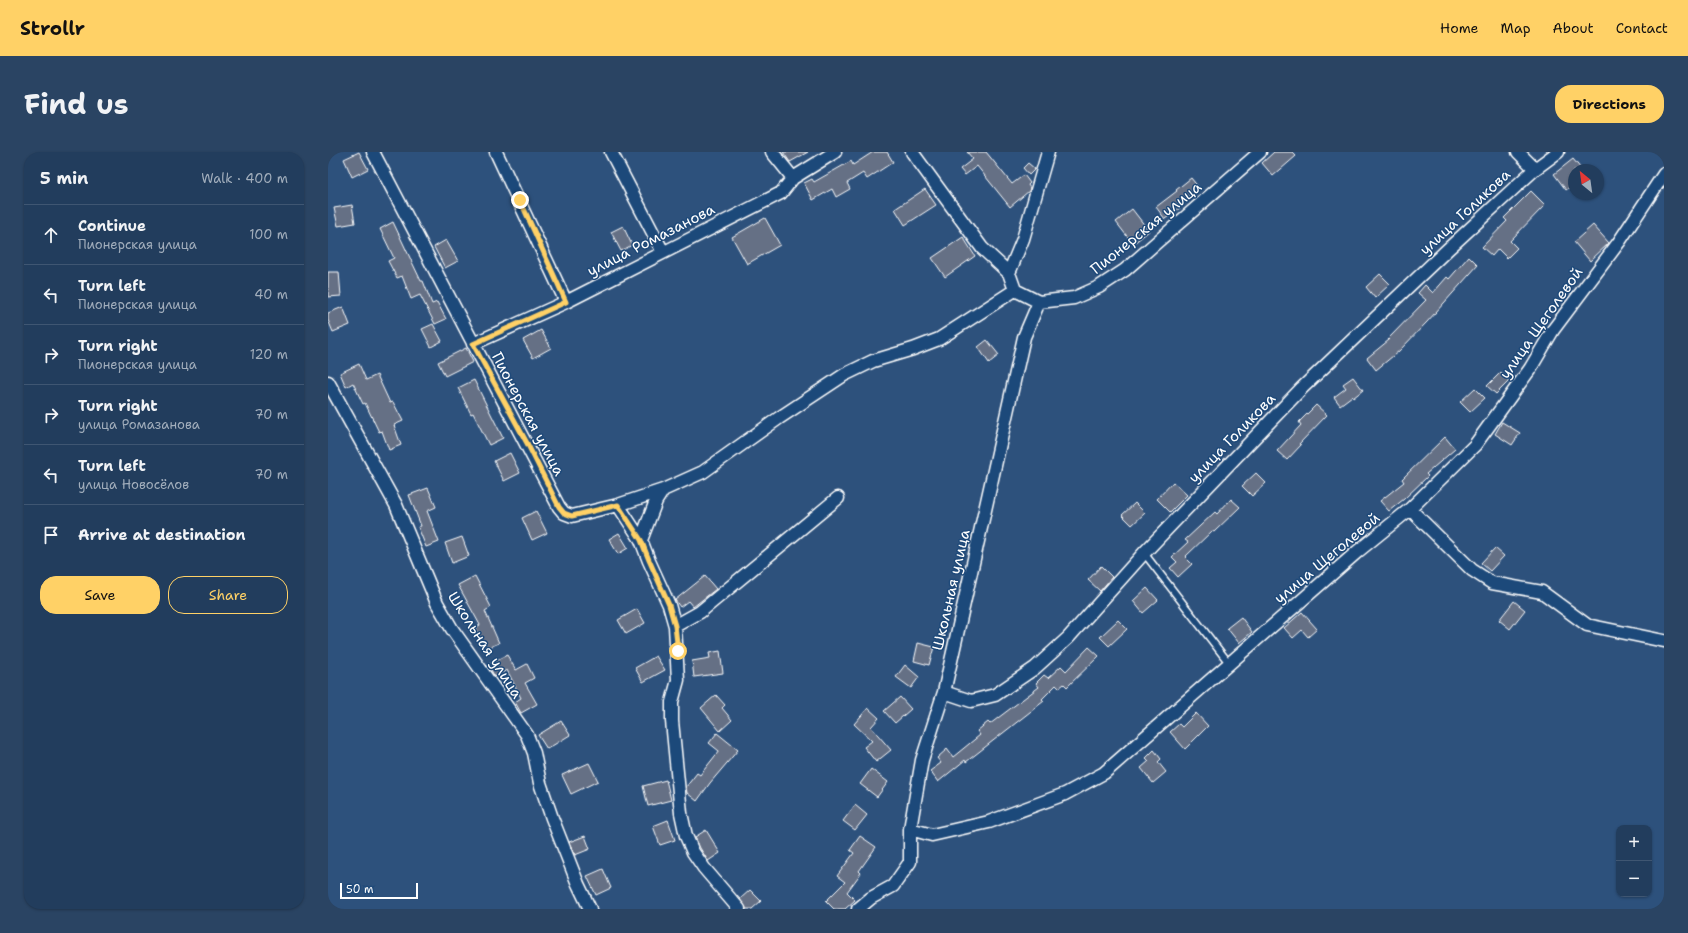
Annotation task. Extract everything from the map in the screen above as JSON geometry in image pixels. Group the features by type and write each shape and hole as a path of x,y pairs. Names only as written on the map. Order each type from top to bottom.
{"street":[{"name":"Пионерская улица","path":"373,152 435,268 473,344 525,439 559,507 564,513 572,516 618,505 663,490 703,472 779,418 844,375 873,361 939,339 1015,290"},
{"path":"496,152 566,302"},
{"path":"611,152 663,252"},
{"path":"772,152 792,178"},
{"name":"улица Ромазанова","path":"473,344 566,302 781,193 792,178 835,152"},
{"path":"912,152 982,248 1009,273 1015,290 1039,302"},
{"path":"1009,273 1023,239 1048,152"},
{"name":"Пионерская улица","path":"1039,302 1074,298 1099,287 1125,270 1260,152"},
{"path":"1518,152 1535,169"},
{"name":"улица Голикова","path":"944,692 971,702 996,695 1035,668 1068,638 1144,553 1302,388 1448,249 1535,169 1558,152"},
{"name":"улица Щеголевой","path":"910,829 932,835 989,822 1065,794 1104,773 1357,552 1410,509 1475,445 1530,369 1553,330 1619,242 1664,174"},
{"name":"Школьная улица","path":"858,909 871,898 893,886 910,862 910,829 922,760 944,692 1024,337 1039,302"},
{"name":"Школьная улица","path":"328,382 396,505 437,603 452,629 527,735 534,753 540,783 555,826 578,884 590,909"},
{"path":"641,540 656,501 663,490"},
{"path":"675,626 700,612 838,498"},
{"path":"618,505 641,540 669,605 675,626 678,680 672,702 672,721 681,813 686,836 693,852 704,868 739,909"},
{"path":"1410,509 1472,570 1492,583 1542,592 1587,624 1664,641"}],"lane":[{"path":"1144,553 1229,663"}],"building":[{"path":"359,152 368,169 352,177 344,159"},
{"path":"783,152 808,152 790,162"},
{"path":"873,152 887,152 893,162 867,179 863,173 847,183 850,189 836,197 832,189 813,200 804,183 812,179 814,182 851,161 853,165"},
{"path":"967,152 986,152 1012,184 1024,175 1030,183 1028,185 1030,188 1029,191 1010,207 977,166 965,175 960,169 973,159"},
{"path":"1274,152 1292,152 1296,156 1273,176 1262,163"},
{"path":"1573,159 1577,164 1568,164 1568,188 1566,190 1554,174"},
{"path":"1028,163 1035,169 1029,175 1023,168"},
{"path":"1191,178 1199,188 1178,205 1180,208 1165,219 1156,207"},
{"path":"925,189 936,205 905,225 895,209"},
{"path":"1531,191 1545,205 1510,241 1517,248 1507,258 1498,249 1492,256 1482,247 1507,221 1504,218"},
{"path":"352,205 355,223 338,226 334,208"},
{"path":"1132,209 1149,231 1133,244 1116,222"},
{"path":"765,218 780,245 747,264 732,237"},
{"path":"393,222 421,281 423,281 432,304 437,302 446,319 435,324 420,295 411,299 402,276 397,278 388,261 394,258 380,229"},
{"path":"1593,225 1609,243 1590,261 1574,242"},
{"path":"623,226 632,245 621,251 611,232"},
{"path":"963,237 975,256 945,277 932,258"},
{"path":"446,240 458,261 445,268 434,247"},
{"path":"1469,256 1478,265 1399,351 1376,370 1367,358 1389,340 1388,339 1426,300 1418,293 1425,285 1433,293 1447,277 1449,279"},
{"path":"328,272 339,272 341,296 328,297"},
{"path":"1380,274 1390,284 1375,298 1366,287"},
{"path":"343,307 350,325 333,332 328,320 328,313"},
{"path":"433,324 442,341 431,347 422,329"},
{"path":"541,330 551,348 533,358 523,340"},
{"path":"987,340 999,355 989,363 978,347"},
{"path":"466,348 473,362 445,376 438,362"},
{"path":"359,364 366,380 377,375 390,403 393,402 403,421 394,425 401,445 389,450 382,431 379,432 365,403 363,404 353,383 346,387 340,373"},
{"path":"1501,372 1509,381 1496,394 1487,386"},
{"path":"1353,377 1363,390 1353,398 1352,396 1340,405 1334,397 1346,388 1343,384"},
{"path":"474,380 503,438 489,445 473,413 471,414 458,388"},
{"path":"1475,388 1485,398 1470,412 1460,402"},
{"path":"1316,405 1327,415 1299,444 1301,445 1287,460 1277,451 1301,425 1299,422"},
{"path":"1502,422 1520,433 1512,445 1495,434"},
{"path":"1445,437 1455,449 1426,474 1428,476 1389,511 1380,501 1404,482 1402,479"},
{"path":"510,453 520,473 504,481 494,461"},
{"path":"1256,473 1266,483 1252,496 1242,486"},
{"path":"1173,482 1187,495 1170,512 1157,499"},
{"path":"428,488 436,507 427,511 439,542 426,547 418,527 421,526 409,495"},
{"path":"1231,499 1240,507 1185,557 1192,564 1178,577 1170,568 1177,562 1172,557 1188,542 1185,540 1215,512 1217,514"},
{"path":"1135,503 1145,513 1132,525 1122,515"},
{"path":"536,511 547,533 532,540 522,518"},
{"path":"619,533 628,548 618,554 609,539"},
{"path":"462,537 469,556 452,563 445,543"},
{"path":"1495,548 1504,556 1490,571 1481,563"},
{"path":"1101,566 1112,577 1100,591 1088,580"},
{"path":"475,576 491,607 485,611 499,643 485,649 475,628 480,625 458,585"},
{"path":"705,576 716,589 693,607 688,601 680,607 675,600"},
{"path":"1147,588 1158,600 1143,613 1133,601"},
{"path":"1514,601 1525,610 1510,629 1499,620"},
{"path":"637,609 645,623 626,634 618,620"},
{"path":"1302,612 1317,629 1308,637 1302,630 1293,638 1284,628"},
{"path":"1241,617 1252,632 1239,643 1227,628"},
{"path":"1118,620 1127,629 1109,646 1100,637"},
{"path":"918,643 934,647 929,665 914,661"},
{"path":"1089,647 1099,656 1067,687 1064,684 1059,688 1056,685 1042,699 1044,701 938,782 930,771 941,763 937,758 947,749 953,757 980,735 977,731 988,722 990,724 1039,687 1036,683 1044,675 1048,678 1061,666 1066,671"},
{"path":"720,651 723,673 694,677 692,661 710,658 709,653"},
{"path":"507,655 516,670 527,664 534,678 525,683 537,704 521,713 515,702 521,698 507,670 495,677 488,665"},
{"path":"656,656 665,670 643,682 635,668"},
{"path":"905,665 919,677 911,688 896,677"},
{"path":"716,695 725,705 722,708 732,720 720,731 701,708"},
{"path":"900,697 911,709 895,723 884,711"},
{"path":"868,708 879,718 871,727 891,750 876,762 864,747 872,741 854,724"},
{"path":"1196,713 1208,726 1185,749 1170,732 1179,724 1182,727"},
{"path":"561,721 570,735 547,749 538,735"},
{"path":"717,733 738,750 697,801 687,793 686,787 697,773 700,775 719,751 709,743"},
{"path":"1154,750 1161,759 1158,762 1166,772 1153,783 1141,768 1149,761 1146,758"},
{"path":"589,763 598,781 571,794 562,775"},
{"path":"871,769 888,782 877,797 860,784"},
{"path":"666,780 671,800 648,806 643,786"},
{"path":"855,805 867,815 855,830 843,821"},
{"path":"668,820 675,840 660,845 653,826"},
{"path":"706,830 720,853 708,861 695,837"},
{"path":"585,836 590,849 575,855 569,842"},
{"path":"860,836 876,847 859,871 861,873 847,892 855,900 845,909 834,909 826,901 845,882 837,876 854,853 850,850"},
{"path":"603,869 611,888 596,895 587,876"},
{"path":"750,890 761,901 752,909 746,909 740,899"}],"route":[{"path":"520,200 566,302 473,344 508,407 559,507 564,513 572,516 618,505 627,517 641,540 669,605 675,626 678,651"}]}
